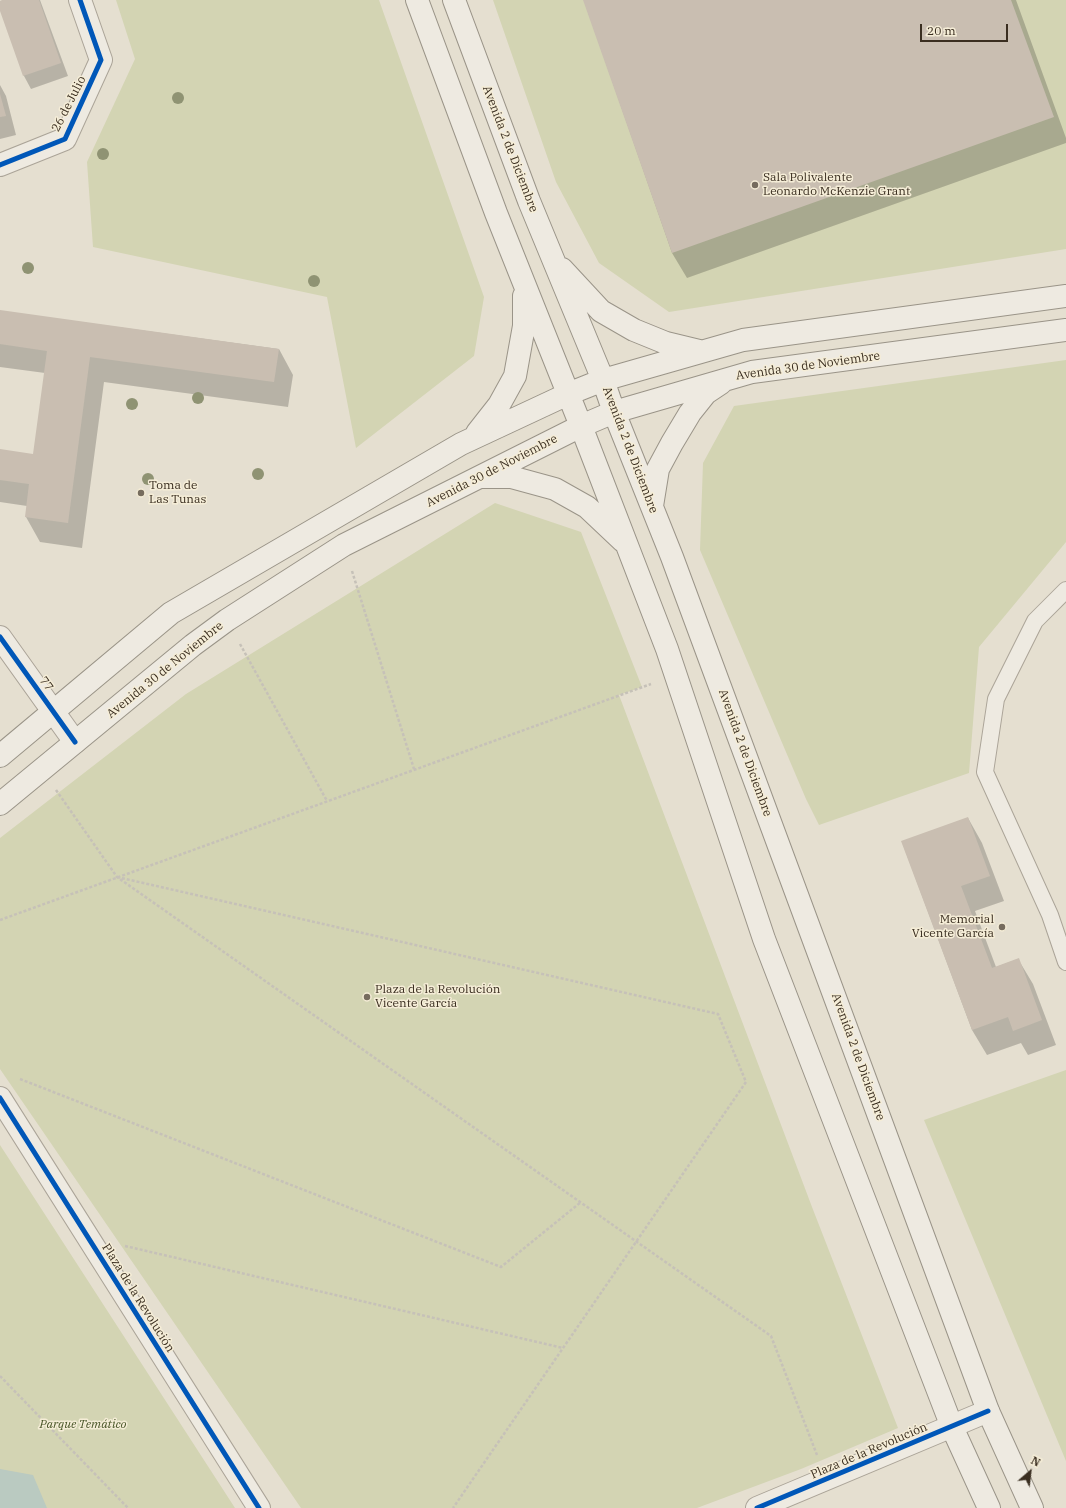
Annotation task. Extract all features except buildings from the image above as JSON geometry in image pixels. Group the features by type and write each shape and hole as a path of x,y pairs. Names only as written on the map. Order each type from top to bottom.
{"main road":[{"name":"26 de Julio","path":"0,165 65,139 101,60 80,0"},
{"path":"416,0 523,281 582,426 628,545 676,675 764,939 952,1427 989,1508"},
{"name":"Avenida 2 de Diciembre","path":"454,0 552,258 603,380 614,412 652,507 826,970 988,1411 1032,1508"},
{"path":"552,258 601,311 634,330 666,343 699,351"},
{"path":"473,438 499,405 515,376 524,326 523,281"},
{"path":"0,756 54,713 171,613 473,438 568,394 603,380 699,351 743,340 1066,296"},
{"name":"Avenida 30 de Noviembre","path":"0,804 192,645 227,620 344,545 582,426 614,412 752,372 1066,330"},
{"path":"652,507 658,469 672,443 690,413 706,393 727,378"},
{"path":"480,477 511,477 555,489 587,507 628,545"},
{"name":"77","path":"0,637 75,742"},
{"name":"Plaza de la Revolución","path":"0,1098 259,1508"},
{"name":"Plaza de la Revolución","path":"758,1508 988,1411"}],"lane":[{"path":"1066,590 1035,621 996,699 985,772 1050,915 1066,962"}],"path":[{"path":"344,545 414,769"},
{"path":"227,620 327,801"},
{"path":"0,920 676,675"},
{"path":"42,769 117,877 771,1336 826,1480"},
{"path":"117,877 718,1014 746,1082 453,1508"},
{"path":"15,1077 501,1267 581,1202"},
{"path":"88,1237 563,1348"},
{"path":"0,1376 128,1508"}],"green space":[{"path":"116,0 379,0 484,297 474,356 356,448 327,297 93,247 87,162 135,59"},
{"path":"493,0 1066,0 1066,249 669,312 599,263 556,182"},
{"path":"1066,360 1066,542 979,647 969,773 819,825 806,799 700,550 703,463 734,406"},
{"name":"Plaza de la Revolución Vicente García","path":"495,503 581,532 642,687 619,695 812,1207 898,1428 801,1469 697,1508 301,1508 0,1069 0,838 186,694"},
{"path":"1066,1070 1066,1461 924,1120"},
{"name":"Parque Temático","path":"0,1145 235,1508 0,1508"}],"shaded area":[{"path":"0,1469 33,1475 47,1508 0,1508"}],"cycle path":[{"path":"0,165 65,139 101,60 80,0"},
{"path":"0,637 75,742"},
{"path":"0,1098 259,1508"},
{"path":"757,1508 988,1411"}],"place":[{"name":"Sala Polivalente Leonardo McKenzie Grant","path":"755,185"},
{"name":"Toma de Las Tunas","path":"141,493"},
{"name":"Memorial Vicente García","path":"1002,927"},
{"name":"Plaza de la Revolución Vicente García","path":"367,997"}]}
